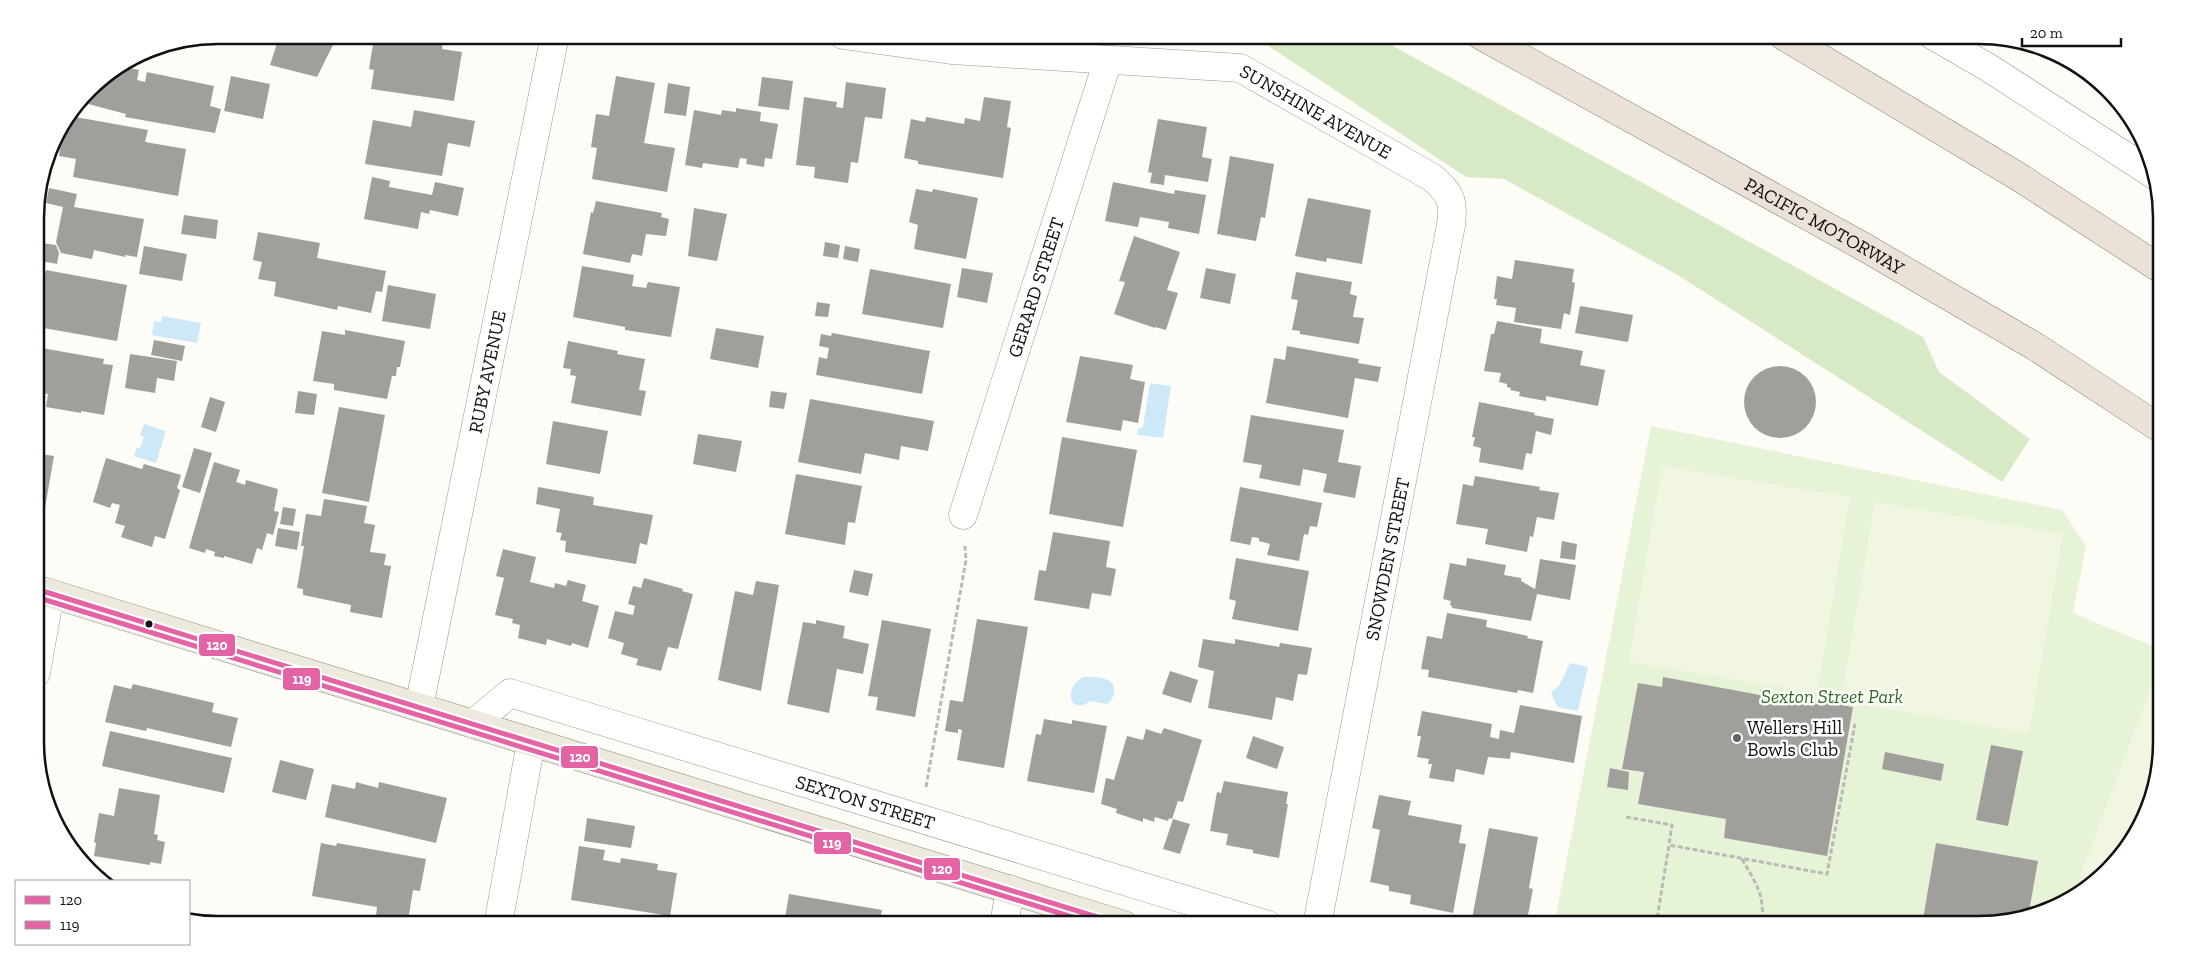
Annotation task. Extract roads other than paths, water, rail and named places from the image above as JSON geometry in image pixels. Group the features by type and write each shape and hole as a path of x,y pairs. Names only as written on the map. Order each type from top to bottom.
{"highway":[{"name":"PACIFIC MOTORWAY","path":"1496,44 1864,247 2036,347 2153,424"},
{"path":"1797,44 2019,177 2153,264"}],"main road":[{"path":"44,592 1096,916"}],"street":[{"name":"RUBY AVENUE","path":"419,707 553,44"},
{"name":"SUNSHINE AVENUE","path":"908,44 951,50 1240,68 1433,178 1448,192"},
{"path":"1948,44 1989,68 2146,169"},
{"name":"GERARD STREET","path":"963,515 1108,60"},
{"name":"SNOWDEN STREET","path":"1319,916 1451,225 1452,208 1448,192"},
{"name":"SEXTON STREET","path":"473,724 510,693 1239,916"},
{"path":"500,916 531,742"},
{"path":"1006,916 1010,889"}],"water":[{"path":"162,316 201,323 197,343 152,335 154,321 161,322"},
{"path":"1150,383 1171,386 1163,438 1137,435 1138,429 1143,427"},
{"path":"144,424 166,431 156,463 134,456 137,448 140,448 144,437 140,435"},
{"path":"1570,663 1588,667 1578,711 1557,707 1551,692 1559,686"},
{"path":"1083,677 1102,678 1111,682 1114,692 1110,702 1107,704 1090,701 1084,705 1074,703 1071,694 1072,688"}],"place":[{"name":"Wellers Hill Bowls Club","path":"1737,738"}],"park label":[{"name":"Sexton Street Park","path":"1832,696"}]}
